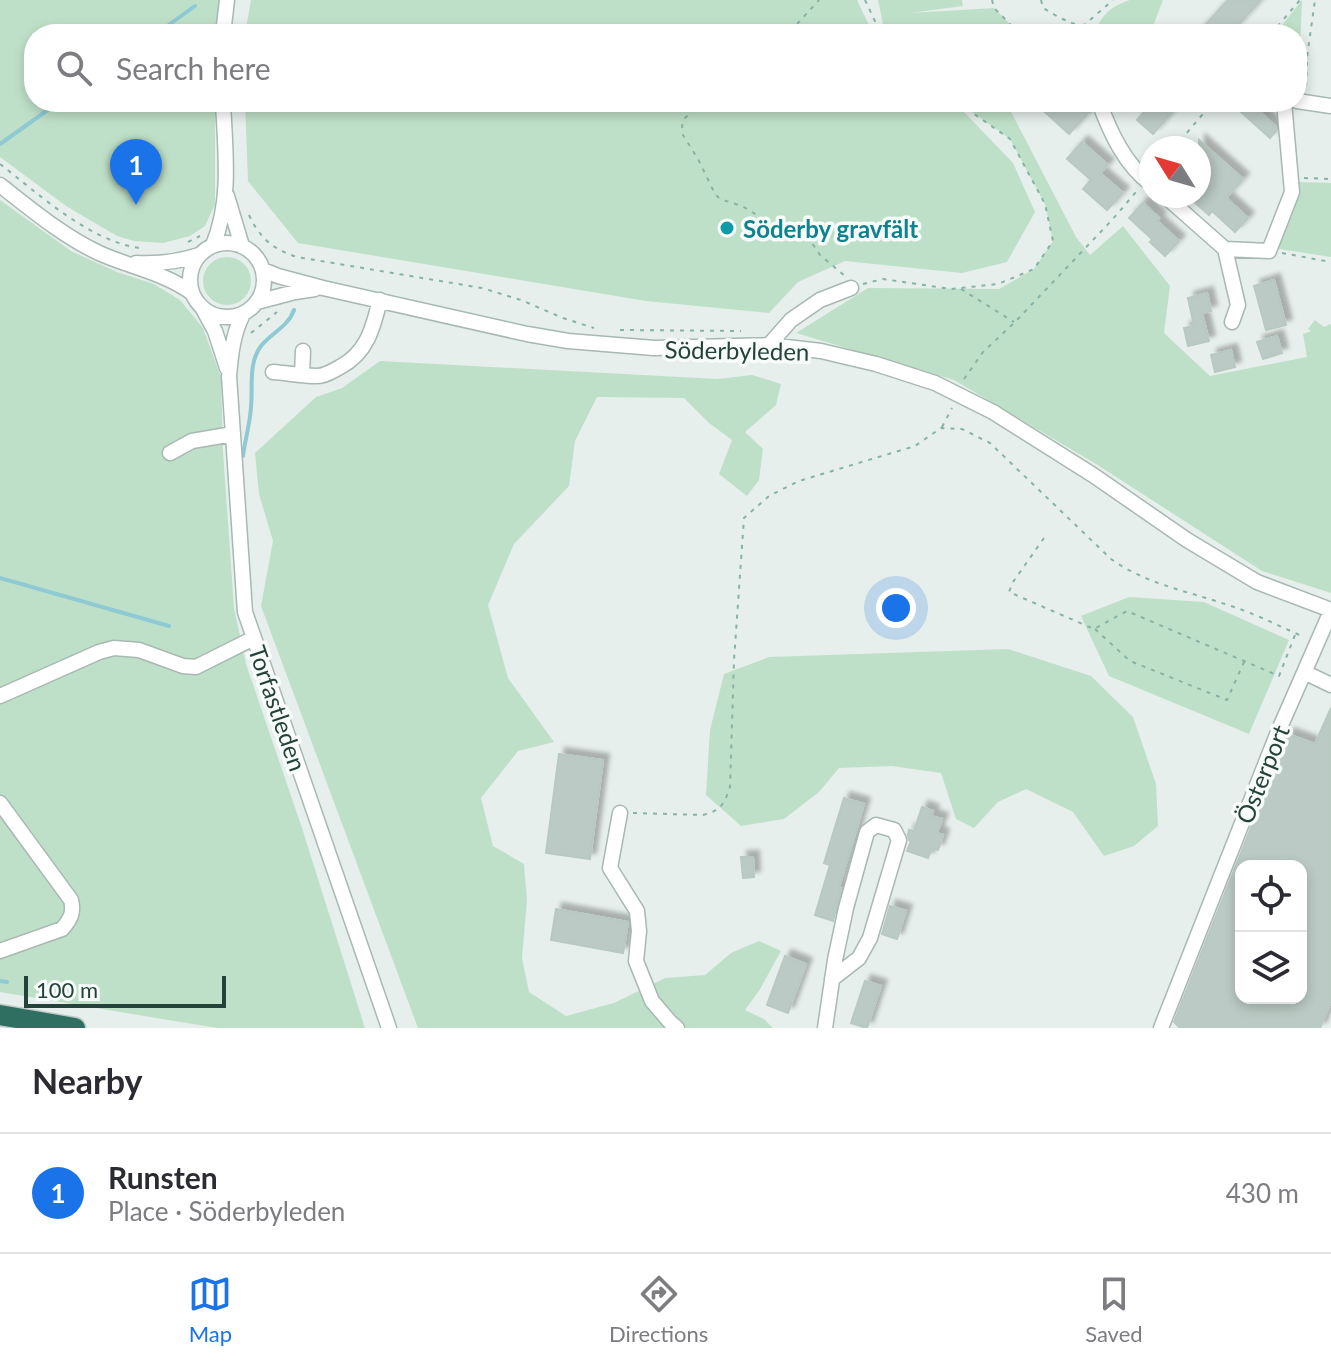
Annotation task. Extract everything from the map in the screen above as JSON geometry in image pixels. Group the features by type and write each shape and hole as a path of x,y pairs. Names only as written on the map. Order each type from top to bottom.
{"highway":[{"path":"0,1015 75,1028"}],"street":[{"path":"224,24 227,0"},
{"path":"1307,103 1331,106"},
{"path":"213,245 220,229 226,192 223,112"},
{"path":"1102,112 1130,163 1139,172"},
{"path":"1225,249 1269,251 1292,192 1285,112"},
{"path":"0,185 67,235 93,250 168,279 192,293"},
{"path":"226,192 242,246"},
{"path":"1179,208 1225,249 1238,305 1232,322"},
{"path":"123,262 158,264 183,260 199,255 213,245 233,243 242,246 259,260 265,281 257,302 243,314 227,318 203,309 192,293 190,283 190,273 199,255"},
{"name":"Söderbyleden","path":"263,270 323,288 568,341 654,348 769,345 821,351 876,364 935,383 993,412 1093,475 1187,540 1257,582 1331,610"},
{"name":"Söderbyleden","path":"257,302 323,288"},
{"path":"769,345 791,320 820,300 851,288"},
{"path":"273,372 320,376 358,355 372,329 380,300"},
{"name":"Torfastleden","path":"203,309 215,331 229,376"},
{"name":"Torfastleden","path":"243,314 231,345 229,376 245,612 389,1027"},
{"path":"302,375 303,351"},
{"path":"170,453 192,441 233,434"},
{"name":"Österport","path":"1161,1028 1278,732 1331,610"},
{"path":"0,696 114,648 139,650 183,666 196,667 254,638"},
{"path":"1306,673 1331,685"},
{"path":"0,803 71,900 73,910 70,920 62,929 0,951"},
{"path":"620,813 610,868 637,911 636,961 652,1001 677,1028"},
{"path":"825,1028 832,979 846,908 867,832 876,825 894,830 899,840 870,938 859,958 832,979"}],"path":[{"path":"798,24 819,0"},
{"path":"865,0 876,24"},
{"path":"992,0 994,8 1010,24"},
{"path":"1041,0 1043,8 1075,24"},
{"path":"1085,24 1113,0"},
{"path":"1280,24 1300,0"},
{"path":"1307,57 1315,0"},
{"path":"691,112 682,126 683,135 720,199 742,206 770,225 794,231 812,243 820,255 847,278 851,288 883,279 951,289 998,284 1034,269 1053,241 1045,204 1010,139 971,112"},
{"path":"1184,136 1205,112"},
{"path":"0,164 86,227 123,244 149,250"},
{"path":"1290,177 1331,179"},
{"path":"964,379 983,352 1139,192"},
{"path":"249,216 256,229 272,245 297,257 482,288 600,330"},
{"path":"181,246 211,230 220,229"},
{"path":"1269,251 1331,262"},
{"path":"960,288 1015,322"},
{"path":"247,340 251,332 278,311 280,296"},
{"path":"615,330 744,331"},
{"path":"620,813 703,815 724,804 730,787 734,660 744,518 769,496 799,481 915,446 941,428 954,403"},
{"path":"941,428 962,429 990,443 1125,569 1146,580 1241,610 1316,643"},
{"path":"1044,538 1009,592 1094,629 1130,661 1227,700 1244,661"},
{"path":"1094,629 1127,611 1279,676 1296,634"}],"green space":[{"path":"0,0 220,0 218,24 24,24 24,112 215,112 215,204 205,226 190,236 163,243 117,236 66,206 0,157"},
{"path":"251,0 857,0 868,24 247,24"},
{"path":"878,0 962,0 963,6 910,13 994,8 1010,24 883,24"},
{"path":"1130,0 1163,0 1154,24 1099,24 1117,5"},
{"path":"1302,0 1301,24 1283,24"},
{"path":"245,112 963,112 1013,163 1035,212 1007,262 962,273 845,261 798,282 769,313 646,301 298,243 248,181"},
{"path":"972,112 1011,112 1076,237 1090,255 1123,226 1170,286 1164,333 1210,376 1307,357 1303,334 1311,331 1308,329 1315,320 1324,327 1331,324 1331,593 1262,571 1096,464 954,380 796,333 868,288 999,289 1034,269 1053,241 1045,204 1010,139"},
{"path":"1296,182 1331,183 1331,257 1273,248"},
{"path":"0,200 71,251 117,272 154,284 180,300 203,328 221,377 234,608 246,664 365,1028 217,1028 0,992"},
{"path":"227,257 244,264 251,281 244,298 227,305 210,298 203,281 210,264"},
{"path":"380,361 717,379 752,375 781,384 776,405 745,432 763,449 759,480 747,496 719,474 732,440 684,398 597,397 575,441 569,486 514,544 488,605 508,678 554,742 518,751 481,798 493,846 524,864 527,900 522,958 529,992 566,1016 614,1003 665,978 705,975 731,953 759,941 781,951 745,1010 764,1019 773,1028 418,1028 261,606 273,541 259,494 255,453 316,397 342,388"},
{"path":"1129,597 1204,602 1289,640 1249,734 1109,676 1081,616"},
{"path":"1008,649 1091,676 1133,717 1156,784 1158,826 1134,846 1104,856 1073,812 1026,789 998,802 974,828 956,819 941,773 892,766 839,768 819,792 784,819 741,826 706,795 710,730 724,674 769,657"}],"building":[{"path":"1228,0 1261,0 1239,24 1206,24"},
{"path":"1045,112 1087,114 1069,134"},
{"path":"1144,112 1172,112 1153,134 1137,120"},
{"path":"1241,112 1260,112 1276,127 1270,138"},
{"path":"1082,142 1108,165 1100,173 1123,193 1107,210 1083,189 1091,180 1067,159"},
{"path":"1211,151 1243,179 1226,198 1248,218 1235,232 1212,211 1209,215 1201,208 1211,208"},
{"path":"1139,207 1148,208 1159,218 1157,221 1179,241 1165,256 1129,218"},
{"path":"1274,280 1286,325 1266,330 1254,286"},
{"path":"1207,293 1211,311 1202,313 1209,341 1188,346 1184,328 1194,326 1188,298"},
{"path":"1277,336 1282,353 1263,359 1257,342"},
{"path":"1231,350 1235,367 1215,372 1211,355"},
{"path":"1331,708 1331,1001 1320,1028 1180,1028 1174,1022 1235,868 1235,1004 1307,1004 1307,860 1238,860 1288,734 1315,744"},
{"path":"559,754 603,760 590,859 546,853"},
{"path":"844,798 864,804 839,887 833,921 815,915 830,865 824,863"},
{"path":"922,807 933,811 931,816 942,819 937,833 943,835 938,850 932,848 928,858 907,851 911,841 909,830 914,831"},
{"path":"741,857 753,857 754,877 743,878"},
{"path":"890,906 906,911 897,939 882,934"},
{"path":"556,909 628,922 623,953 551,940"},
{"path":"785,956 806,964 788,1013 767,1005"},
{"path":"865,981 881,986 867,1028 851,1023"}],"waterway":[{"path":"170,24 195,6"},
{"path":"0,144 45,112"},
{"path":"243,456 254,360 261,346 288,321 294,310"},
{"path":"0,578 169,626"},
{"path":"0,981 7,982"}],"place":[{"name":"Runsten","path":"136,205"},
{"name":"Söderby gravfält","path":"727,228"}]}
